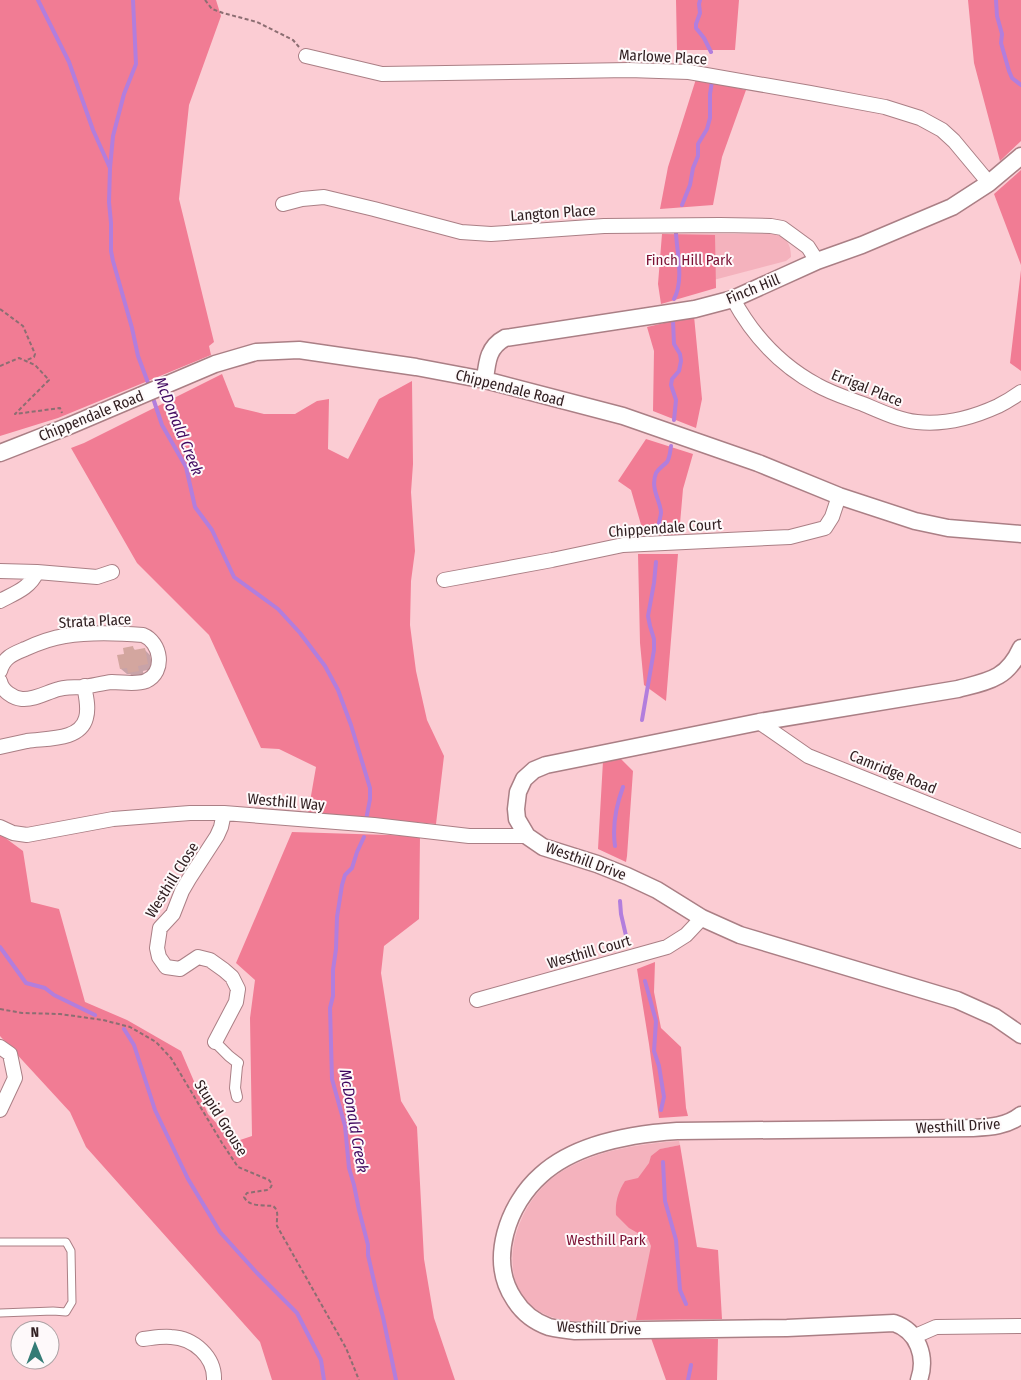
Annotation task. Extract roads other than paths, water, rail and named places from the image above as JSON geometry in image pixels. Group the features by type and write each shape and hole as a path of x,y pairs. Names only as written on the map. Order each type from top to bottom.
{"street":[{"name":"Marlowe Place","path":"306,56 382,74 629,70 689,72 885,107 920,118 942,130 954,140 989,184"},
{"name":"Finch Hill","path":"485,380 487,362 491,351 496,344 505,338 695,309 733,299 817,261 862,245 952,207 989,184 1021,156"},
{"name":"Langton Place","path":"283,204 302,199 324,197 461,232 491,234 604,226 771,226 782,228 808,247 817,261"},
{"name":"Errigal Place","path":"733,299 753,331 772,353 793,371 818,386 900,419 926,422 963,419 999,406 1021,392"},
{"name":"Chippendale Road","path":"0,453 215,364 256,352 298,350 416,367 485,380 623,416 758,464 840,496 924,522 948,528 1021,534"},
{"name":"Chippendale Court","path":"444,580 552,560 623,544 790,537 810,533 825,528 832,517 840,496"},
{"path":"0,572 37,572 97,577 112,572"},
{"path":"0,601 30,584 37,572"},
{"name":"Strata Place","path":"0,670 5,660 11,655 38,643 64,636 143,635 149,637 153,642 159,660 156,672 149,679 138,682 114,682 60,688 30,699 22,699 9,694 0,681"},
{"name":"Westhill Drive","path":"1021,648 1007,670 994,679 980,684 759,722 557,762 534,770 524,779 518,792 516,810 517,819 527,836 543,847 597,864 627,876 658,890 702,918 756,941 957,1000 995,1017 1021,1035"},
{"path":"0,748 76,732 87,715 84,686"},
{"name":"Camridge Road","path":"759,722 808,756 1021,841"},
{"name":"Westhill Way","path":"0,828 27,835 113,819 190,813 224,813 374,825 469,836 527,836"},
{"name":"Westhill Close","path":"216,1042 236,1002 238,989 232,977 210,960 198,957 180,969 166,967 159,957 158,948 160,928 172,914 189,879 215,841 224,813"},
{"name":"Westhill Court","path":"476,1000 666,947 686,935 702,918"},
{"path":"216,1042 238,1063 235,1088 237,1097"},
{"path":"0,1047 10,1054 15,1078 0,1110"},
{"name":"Westhill Drive","path":"913,1337 901,1325 884,1322 787,1328 560,1330 533,1319 520,1308 510,1294 504,1278 502,1263 504,1238 518,1203 540,1175 570,1156 616,1139 652,1133 677,1132 982,1128 1000,1126 1021,1115"},
{"path":"919,1380 922,1371 922,1356 913,1337 936,1327 1021,1326"},
{"path":"143,1339 171,1337 193,1343 209,1360 214,1380"}],"lane":[{"path":"0,1242 66,1242 72,1251 72,1302 66,1312 0,1313"}],"waterway":[{"name":"McDonald Creek","path":"38,0 69,62 93,130 110,168"},
{"name":"McDonald Creek","path":"133,0 136,64 124,94 113,136 109,202 111,251 138,356 150,388"},
{"path":"700,0 700,13 696,28 711,52"},
{"path":"996,0 997,16 1002,34 1001,43 1009,71 1012,78 1021,85"},
{"path":"682,205 698,156 698,144 707,129 710,118 712,81"},
{"path":"674,299 679,284 676,233"},
{"path":"673,321 674,344 680,354 681,361 679,371 672,379 671,385 676,400 674,420"},
{"name":"McDonald Creek","path":"152,395 162,425 186,467 195,507 212,530 234,577 278,609 300,633 325,666 338,690 370,788 366,820"},
{"path":"659,527 661,512 654,478 657,471 667,462 671,446"},
{"path":"642,720 654,650 654,639 648,616 656,562"},
{"path":"615,846 615,816 623,787"},
{"name":"McDonald Creek","path":"364,837 352,868 345,875 337,917 333,996 330,1008 332,1079 345,1126 349,1168 368,1245 368,1255 396,1380"},
{"path":"620,901 627,940"},
{"path":"0,947 26,983 45,988 54,995 95,1015"},
{"path":"645,981 656,1021 654,1051 659,1066 664,1097 661,1110"},
{"path":"124,1029 134,1045 155,1110 188,1179 220,1232 297,1313 321,1360 324,1380"},
{"path":"663,1162 665,1201 676,1240 680,1290 686,1304"},
{"path":"688,1380 691,1365"}],"park label":[{"name":"Finch Hill Park","path":"689,260"},
{"name":"Westhill Park","path":"606,1240"}]}
